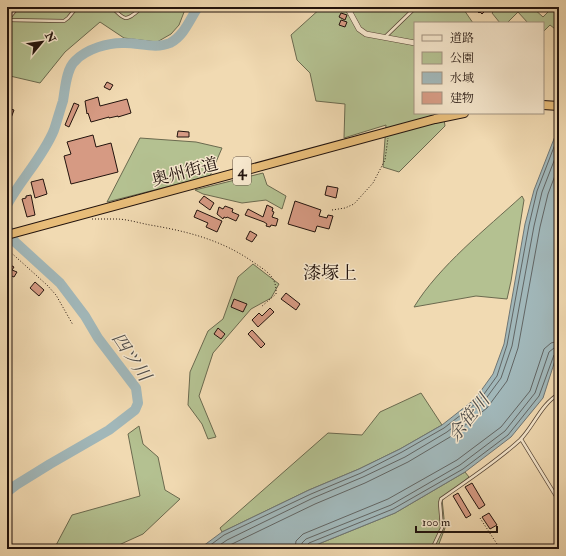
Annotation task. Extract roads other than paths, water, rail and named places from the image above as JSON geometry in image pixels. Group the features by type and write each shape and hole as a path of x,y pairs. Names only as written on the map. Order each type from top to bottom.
{"highway":[{"path":"544,105 559,106"},
{"name":"奥州街道","path":"7,235 389,131 459,114"}],"street":[{"path":"347,7 359,29 366,34 414,42"},
{"path":"552,549 559,545"}],"lane":[{"path":"8,20 18,7"},
{"path":"8,20 64,21 77,7"},
{"path":"112,7 124,19 128,18 143,7"},
{"path":"384,38 416,7"},
{"path":"432,549 442,528 441,499 503,455 521,439 547,404 559,394"},
{"path":"521,439 559,501"}],"water":[{"name":"余笹川","path":"559,126 559,348 543,398 511,437 465,472 395,513 306,549 199,549 222,532 309,490 359,469 400,449 442,425 475,399 493,374 504,344 525,224 534,190"}],"waterway":[{"name":"四ツ川","path":"7,205 38,159 54,130 63,101 68,74 75,61 85,53 105,45 131,43 159,46 170,43 183,32 198,7"},
{"name":"四ツ川","path":"7,228 15,242 60,283 85,316 98,338 136,388 138,403 135,410 109,430 50,464 7,492"}],"district":[{"name":"漆塚上","path":"330,273"}]}
